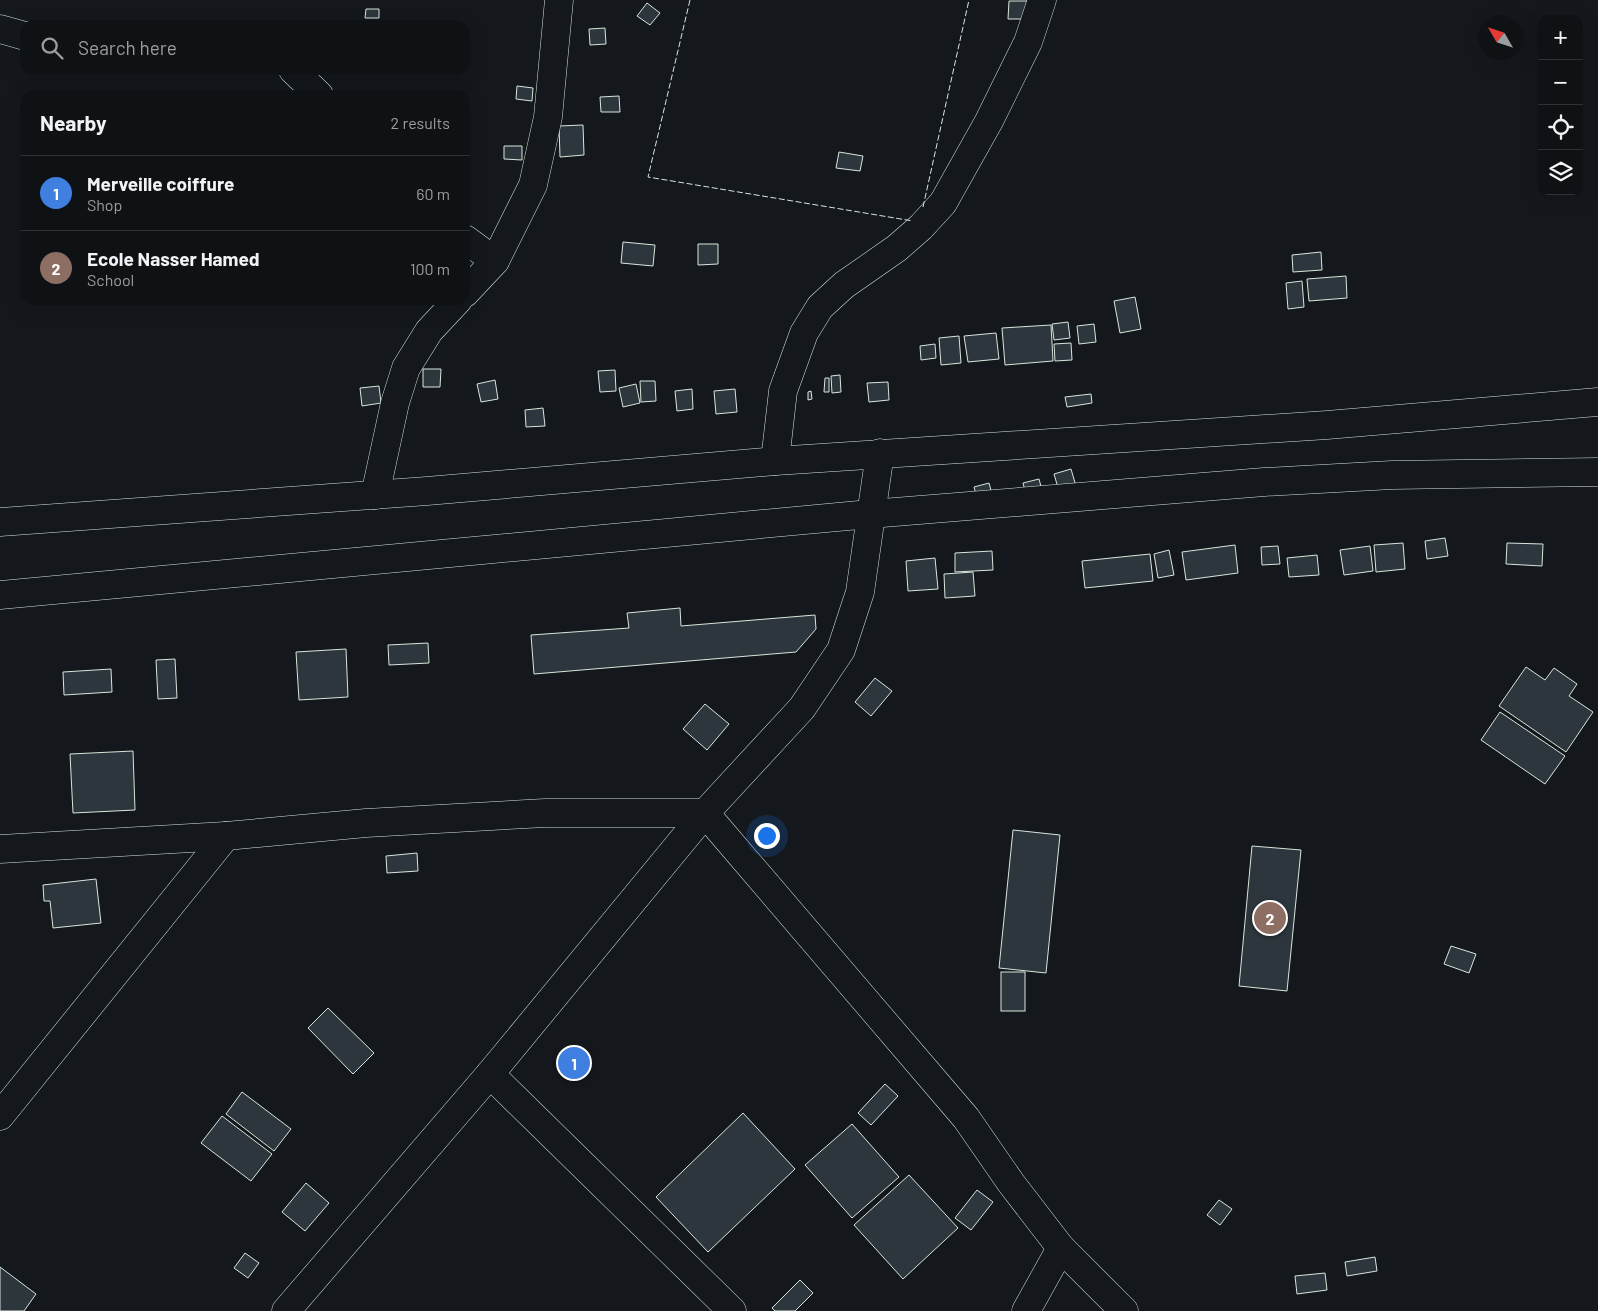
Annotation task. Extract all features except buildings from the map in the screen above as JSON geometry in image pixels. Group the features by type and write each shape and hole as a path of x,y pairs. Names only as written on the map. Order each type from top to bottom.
{"street":[{"path":"470,288 495,260 533,185 548,117 559,0"},
{"path":"775,460 783,391 804,332 820,307 844,285 897,248 921,227 943,203 989,122 1028,42 1042,0"},
{"path":"0,29 20,35"},
{"path":"298,75 314,90"},
{"path":"470,242 495,260"},
{"path":"375,494 395,403 406,368 429,331 453,305"},
{"path":"0,522 375,494 775,460 1317,425 1598,402"},
{"path":"286,1311 490,1074 705,814 802,708 841,650 860,592 880,453"},
{"path":"0,595 870,514 1264,482 1392,475 1598,472"},
{"path":"0,849 226,836 366,823 545,813 705,814 966,1118 1011,1184 1061,1248 1124,1311"},
{"path":"0,1116 226,836"},
{"path":"490,1074 732,1311"},
{"path":"1026,1311 1061,1248"}],"fence":[{"path":"690,0 648,177 913,221"},
{"path":"923,207 969,0"}],"place":[{"name":"Ecole Nasser Hamed","path":"1270,918"},
{"name":"Merveille coiffure","path":"574,1063"}]}
